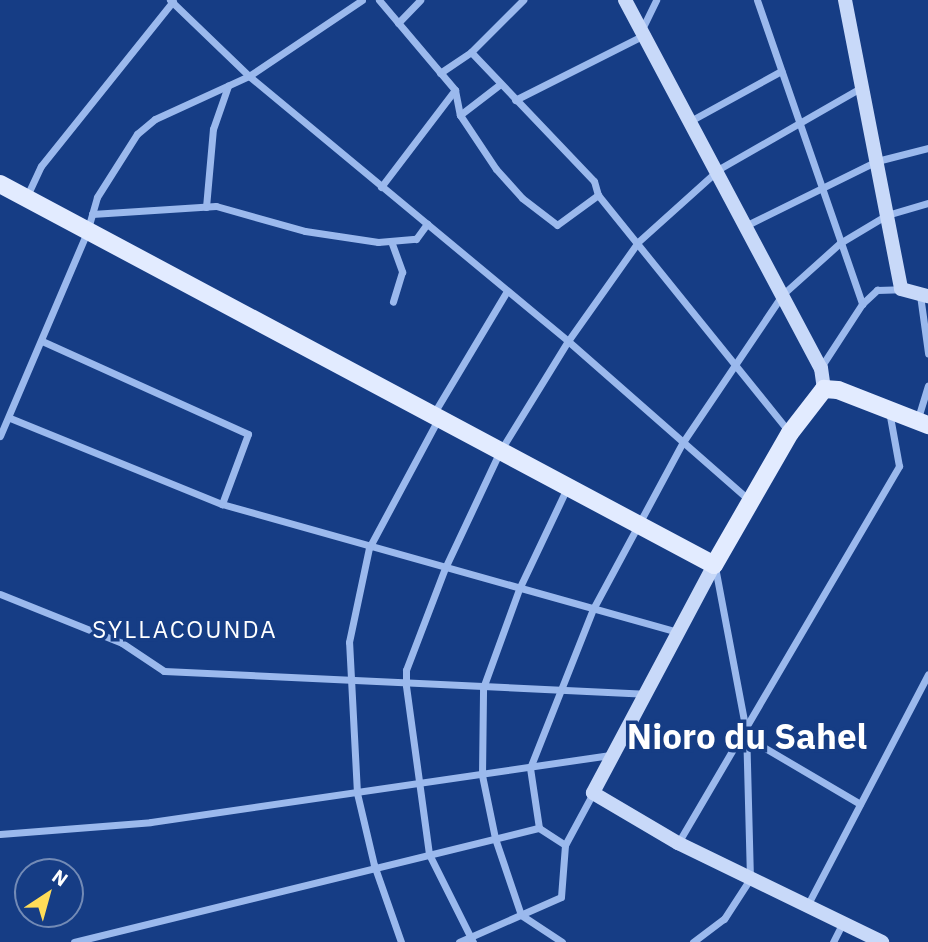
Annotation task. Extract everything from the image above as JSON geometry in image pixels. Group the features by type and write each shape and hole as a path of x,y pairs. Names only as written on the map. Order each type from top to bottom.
{"main road":[{"path":"13,191 434,419 714,565 790,433 824,389 922,423"}],"street":[{"path":"0,436 10,418 87,232 97,197 137,134 155,119 249,76 362,0"},
{"path":"379,0 455,90 460,115 496,169 557,225 598,195"},
{"path":"398,23 420,0"},
{"path":"440,73 471,52 523,0"},
{"path":"625,0 645,30 821,368 824,389"},
{"path":"514,100 645,30 656,0"},
{"path":"757,0 862,304"},
{"path":"845,0 901,289"},
{"path":"13,191 41,166 172,1 249,76 568,341 751,501"},
{"path":"471,52 499,85 594,181 598,195 790,433"},
{"path":"692,120 781,71"},
{"path":"460,115 499,85"},
{"path":"206,207 213,129 228,86"},
{"path":"471,940 429,854 416,784 406,685 406,670 444,568 499,453 568,341 638,242 719,169 800,125 862,87"},
{"path":"381,187 455,90"},
{"path":"747,225 821,186 877,161 928,148"},
{"path":"539,828 530,768 593,609 683,442 782,295 840,243 887,215 928,203"},
{"path":"92,214 206,207 256,215 305,230 391,241 416,239 427,224"},
{"path":"391,241 402,272 393,302"},
{"path":"821,368 862,304 877,290 901,289 924,295 928,353"},
{"path":"401,942 374,865 357,793 349,642 369,548 434,419 507,291"},
{"path":"42,341 248,434 222,504"},
{"path":"922,423 928,386"},
{"path":"678,843 899,466 889,411"},
{"path":"10,418 222,504 369,548 678,633"},
{"path":"562,942 521,915 495,838 482,775 483,688 519,589 567,488"},
{"path":"693,942 724,919 750,879 746,731 714,565"},
{"path":"459,942 471,940 561,897 565,845 714,565"},
{"path":"0,594 122,643 164,671 645,695"},
{"path":"808,904 928,674"},
{"path":"746,731 760,745 860,804"},
{"path":"0,834 151,822 613,755"},
{"path":"593,793 678,843 882,942"},
{"path":"74,942 374,865 539,828 565,845"},
{"path":"833,942 843,921"}],"district":[{"name":"SYLLACOUNDA","path":"185,630"},
{"name":"Nioro du Sahel","path":"747,736"}]}
